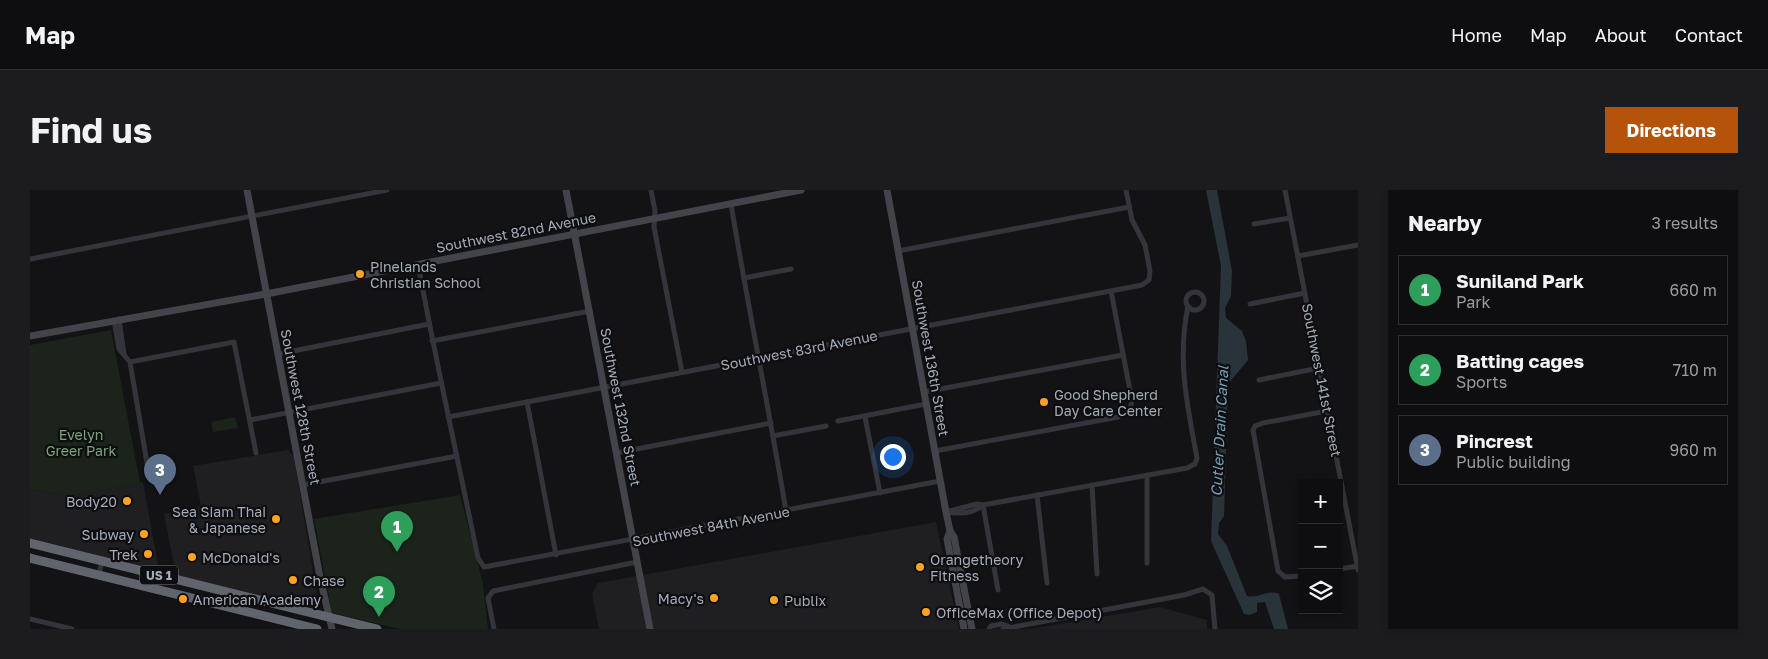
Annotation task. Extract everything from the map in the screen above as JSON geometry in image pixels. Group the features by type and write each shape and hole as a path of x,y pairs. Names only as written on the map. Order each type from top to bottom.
{"highway":[{"name":"US 1","path":"30,543 377,629"},
{"name":"US 1","path":"30,558 317,629"},
{"path":"212,603 216,589"}],"street":[{"name":"Southwest 128th Street","path":"247,190 332,629"},
{"path":"30,259 388,190"},
{"name":"Southwest 132nd Street","path":"566,190 650,629"},
{"path":"651,190 655,218 654,227 682,372"},
{"name":"Southwest 82nd Avenue","path":"30,336 266,294 797,190"},
{"name":"Southwest 136th Street","path":"887,190 946,512 950,531 954,537 972,629"},
{"path":"898,251 1129,207 1126,190"},
{"name":"Southwest 141st Street","path":"1285,190 1358,567"},
{"path":"731,204 757,358 771,423 786,511"},
{"name":"Southwest 83rd Avenue","path":"448,417 1142,286 1149,280 1150,271 1145,245 1132,220 1129,207"},
{"path":"1254,224 1290,218"},
{"path":"1298,256 1358,245"},
{"path":"303,485 457,456 440,383 418,264"},
{"path":"744,278 791,268"},
{"path":"935,451 1118,417 1129,412 1132,401 1111,291"},
{"path":"1250,304 1305,293"},
{"path":"946,512 957,514 978,510 984,505 1189,468 1196,462 1183,381 1188,306"},
{"path":"432,341 590,311"},
{"path":"116,320 119,349 130,362 150,475"},
{"path":"278,354 429,324"},
{"path":"130,362 234,342 256,453"},
{"path":"924,392 1123,355"},
{"path":"1259,380 1319,368"},
{"path":"250,420 440,383"},
{"path":"527,402 556,556"},
{"path":"838,422 926,404"},
{"path":"1298,577 1288,578 1282,576 1278,569 1253,438 1254,428 1263,423 1327,411"},
{"path":"865,416 880,492"},
{"path":"616,453 771,423"},
{"path":"773,436 826,426"},
{"name":"Southwest 84th Avenue","path":"457,456 481,566 491,568 940,481"},
{"path":"1147,475 1147,562"},
{"path":"1092,485 1097,574"},
{"path":"1037,495 1047,583"},
{"path":"984,505 998,590"},
{"name":"Southwest 136th Street","path":"950,531 947,539 964,629"},
{"path":"99,575 102,561"},
{"path":"494,629 488,600 490,593 495,590 637,562"},
{"path":"1343,569 1358,567"},
{"path":"989,629 991,626 1002,624 1005,628 1184,595 1203,589 1212,595 1215,629"},
{"path":"30,619 72,629"}],"shaded area":[{"path":"288,450 294,457 318,602 312,608 176,575 164,514 201,506 193,466"},
{"path":"143,482 159,571 30,539 30,489 71,496"},
{"path":"936,522 959,629 599,629 592,594 598,583"},
{"path":"1160,607 1207,620 1207,629 1030,629"}],"green space":[{"name":"Evelyn Greer Park","path":"111,330 140,483 71,496 30,489 30,345"},
{"path":"235,417 238,428 213,432 211,422"},
{"path":"460,495 483,584 488,629 400,629 332,613 314,519"}],"water":[{"name":"Cutler Drain Canal","path":"1206,190 1217,190 1232,271 1231,296 1225,308 1226,318 1242,331 1246,341 1248,360 1228,384 1224,516 1219,523 1218,534 1227,546 1247,596 1279,594 1288,629 1274,629 1265,602 1257,603 1257,612 1249,615 1244,614 1211,541 1221,266"}],"place":[{"name":"Pinelands Christian School","path":"360,274"},
{"name":"Good Shepherd Day Care Center","path":"1044,402"},
{"name":"Pincrest","path":"160,495"},
{"name":"Body20","path":"127,501"},
{"name":"Sea Siam Thai & Japanese","path":"276,519"},
{"name":"Subway","path":"144,534"},
{"name":"Suniland Park","path":"397,552"},
{"name":"Trek","path":"148,554"},
{"name":"McDonald's","path":"192,557"},
{"name":"Orangetheory Fitness","path":"920,567"},
{"name":"Chase","path":"293,580"},
{"name":"Macy's","path":"714,598"},
{"name":"American Academy","path":"183,599"},
{"name":"Publix","path":"774,600"},
{"name":"OfficeMax (Office Depot)","path":"926,612"},
{"name":"Batting cages","path":"379,617"}]}
